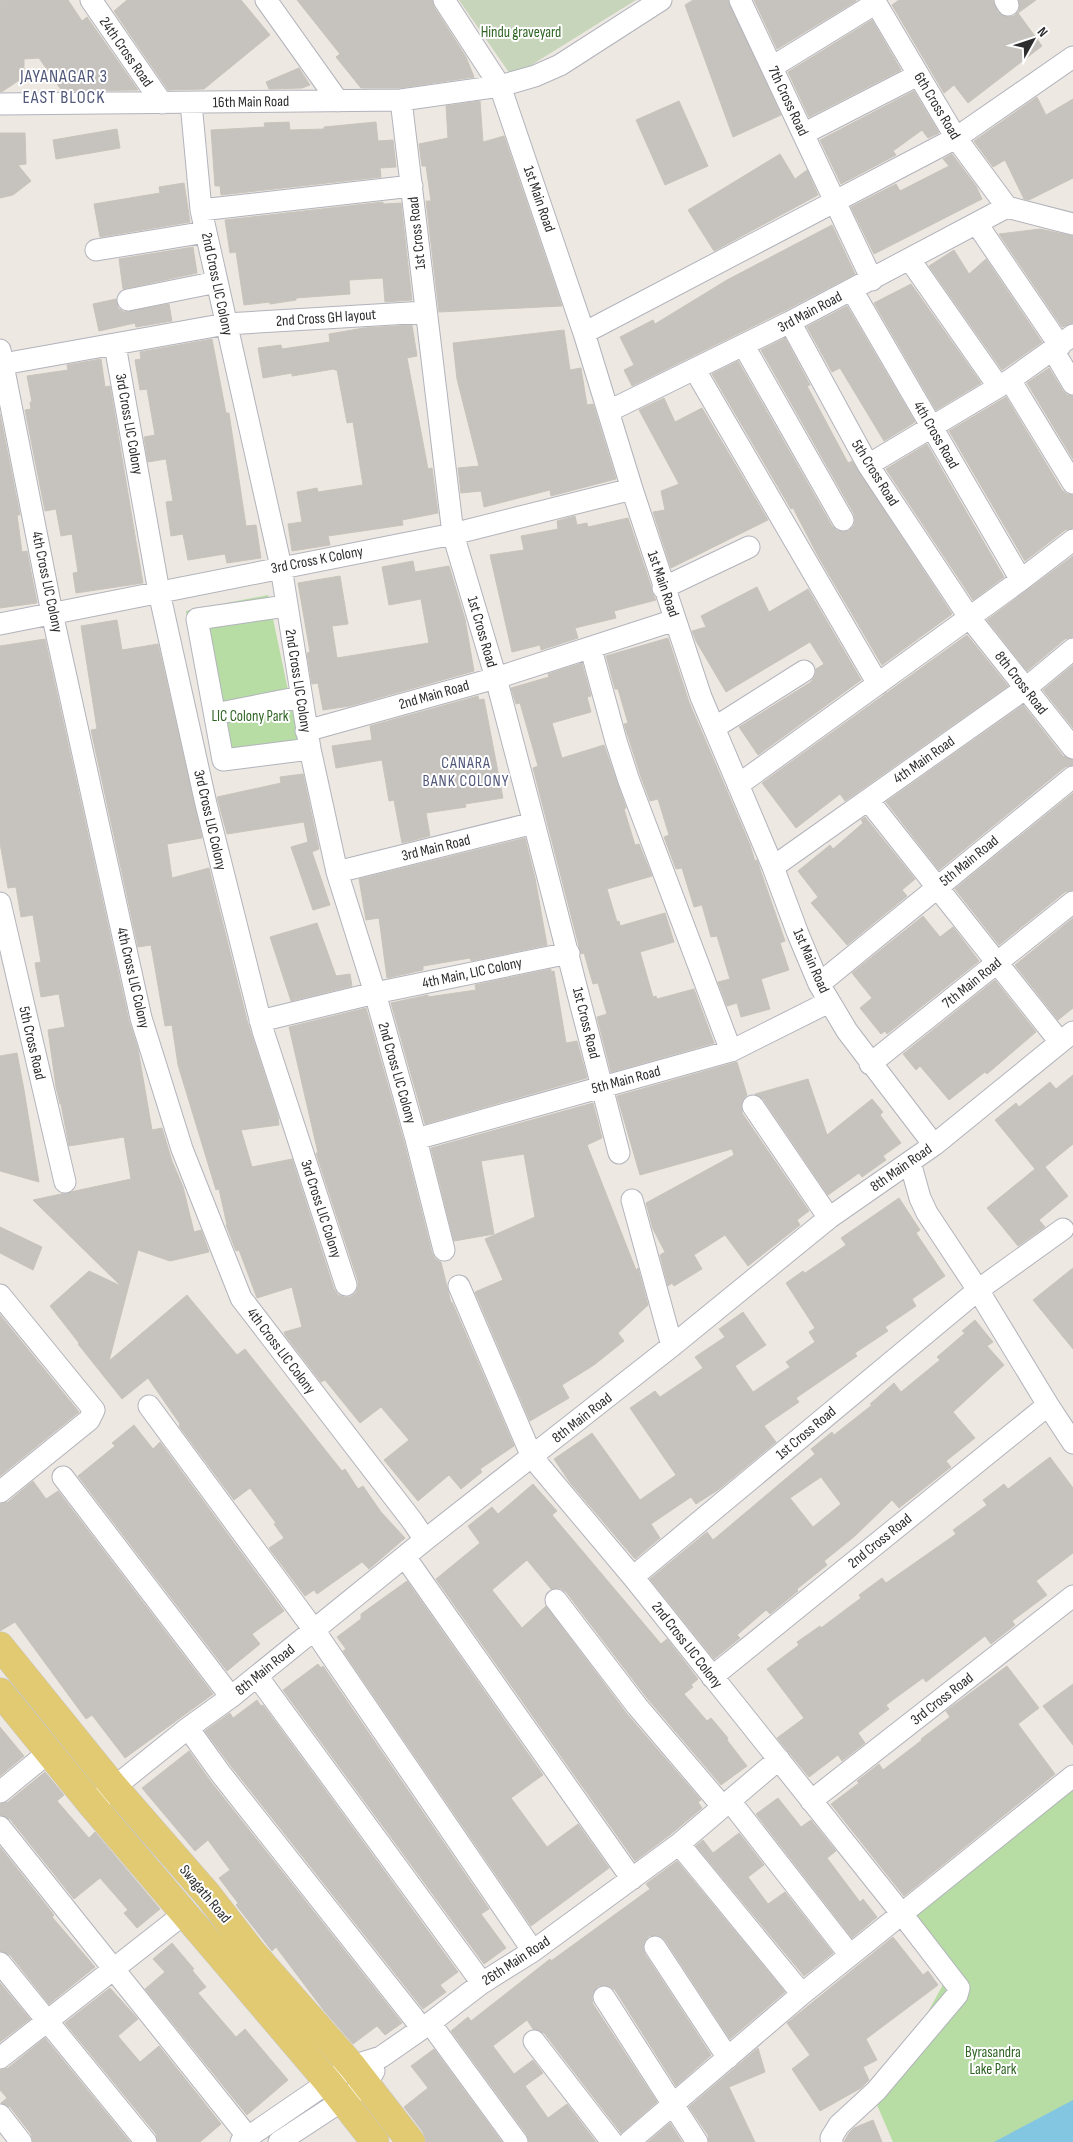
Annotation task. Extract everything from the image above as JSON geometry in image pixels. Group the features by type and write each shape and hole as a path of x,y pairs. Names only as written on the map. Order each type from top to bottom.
{"main road":[{"name":"Swagath Road","path":"0,1646 114,1787 208,1895 252,1952 359,2076 411,2142"},
{"name":"Swagath Road","path":"0,1692 92,1805 336,2091 375,2142"}],"street":[{"name":"24th Cross Road","path":"91,0 162,103"},
{"path":"266,0 338,101"},
{"name":"1st Main Road","path":"444,0 500,86 584,333 632,490 701,697 773,867 819,984 870,1064 934,1145"},
{"name":"16th Main Road","path":"0,104 401,100 500,86 535,76 560,65 661,0"},
{"name":"7th Cross Road","path":"740,0 872,280"},
{"path":"772,67 875,2"},
{"name":"6th Cross Road","path":"875,2 956,138 1007,207"},
{"path":"584,333 956,138 1073,57"},
{"path":"803,134 918,75"},
{"name":"1st Cross Road","path":"401,100 454,534 496,678 569,953 619,1153"},
{"name":"2nd Cross LIC Colony","path":"191,103 201,210 281,567 308,740 337,872 375,993 416,1139 444,1250"},
{"path":"201,210 412,186"},
{"path":"1007,207 1073,224"},
{"name":"3rd Main Road","path":"609,411 744,346 910,260 1007,207"},
{"path":"977,224 1062,344 1073,384"},
{"path":"96,250 206,232"},
{"path":"910,260 1004,383 1073,482"},
{"path":"128,300 217,282"},
{"name":"4th Cross Road","path":"852,290 1021,580"},
{"name":"2nd Cross GH layout","path":"1,357 114,345 226,324 426,312"},
{"name":"5th Cross Road","path":"790,322 868,465 969,617"},
{"path":"868,465 1004,383 1062,344"},
{"name":"3rd Cross LIC Colony","path":"114,345 159,592 206,804 260,1021 346,1285"},
{"path":"744,346 843,520"},
{"name":"4th Cross LIC Colony","path":"1,357 52,613 141,1018 182,1149 241,1298 414,1522 425,1540"},
{"path":"695,370 878,684"},
{"name":"3rd Cross K Colony","path":"0,624 454,534 632,490"},
{"path":"738,785 1021,580 1073,540"},
{"path":"664,588 748,547"},
{"path":"286,606 196,619 214,714 301,697"},
{"name":"8th Cross Road","path":"969,617 1073,748"},
{"name":"2nd Main Road","path":"214,714 223,760 308,740 675,620"},
{"path":"591,649 629,781 732,1051"},
{"name":"4th Main Road","path":"773,867 1026,688 1073,650"},
{"path":"714,728 804,671"},
{"path":"182,698 210,692"},
{"name":"5th Main Road","path":"819,984 1073,777"},
{"path":"868,800 996,964 1067,1037"},
{"name":"3rd Main Road","path":"337,872 534,823"},
{"name":"7th Main Road","path":"870,1064 1073,902"},
{"name":"5th Cross Road","path":"0,903 65,1182"},
{"name":"4th Main, LIC Colony","path":"260,1021 375,993 569,953"},
{"name":"5th Main Road","path":"416,1139 732,1051 829,1002"},
{"name":"8th Main Road","path":"92,1805 188,1728 231,1697 425,1540 672,1346 829,1218 934,1145 1067,1037"},
{"path":"753,1106 829,1218"},
{"path":"910,1162 923,1206 1073,1442"},
{"path":"632,1200 672,1346"},
{"name":"1st Cross Road","path":"633,1577 978,1290 1062,1229"},
{"name":"2nd Cross LIC Colony","path":"460,1286 532,1457 633,1577 955,1980 959,1988 957,1995 876,2091 839,2125 831,2138 832,2142"},
{"path":"0,1295 94,1410 89,1420 0,1492"},
{"name":"2nd Cross Road","path":"712,1677 1048,1405"},
{"path":"149,1406 314,1630 533,1951"},
{"path":"63,1477 231,1697"},
{"path":"405,1557 632,1878"},
{"name":"3rd Cross Road","path":"811,1801 1073,1596"},
{"path":"556,1600 637,1706 726,1804 850,1955"},
{"path":"257,1676 482,1983"},
{"path":"188,1728 221,1774 425,2025 517,2142"},
{"path":"0,1792 50,1752"},
{"name":"26th Main Road","path":"244,2140 336,2091 359,2076 380,2057 482,1983 533,1951 679,1844 778,1760"},
{"path":"629,2142 802,1994 1073,1776"},
{"path":"0,1828 113,1969 244,2140"},
{"path":"679,1844 802,1994"},
{"path":"0,2058 186,1913"},
{"path":"655,1947 728,2058"},
{"path":"0,1963 47,2023 146,2142"},
{"path":"604,1997 697,2142"},
{"path":"534,2041 612,2142"},
{"name":"26th Main Road","path":"279,2142 336,2091"},
{"path":"0,2115 21,2142"}],"green space":[{"name":"Hindu graveyard","path":"459,0 636,0 512,77"},
{"name":"LIC Colony Park","path":"268,595 301,752 216,769 186,611"},
{"name":"Byrasandra Lake Park","path":"1073,1780 1073,2142 893,2142 877,2105 951,1970 908,1914"}],"water":[{"path":"1073,2100 1073,2142 994,2142"}],"building":[{"path":"0,0 68,0 82,21 87,17 138,90 62,91 39,58 24,59 24,77 0,92"},
{"path":"127,0 241,0 270,35 204,89 168,90 114,11"},
{"path":"297,0 432,0 434,7 466,57 474,77 400,88 361,88 336,57 340,54"},
{"path":"693,0 728,0 781,115 733,137 685,5"},
{"path":"754,0 856,0 856,1 777,49"},
{"path":"899,0 993,0 998,12 1008,17 1014,16 1019,11 1019,0 1036,0 1018,13 1042,46 968,103 954,85 944,93 892,5"},
{"path":"872,20 901,70 809,117 788,72"},
{"path":"299,68 310,85 302,88 269,89 266,82"},
{"path":"914,91 939,133 928,138 922,130 893,151 896,155 841,184 820,140"},
{"path":"1037,97 1046,115 1073,99 1073,178 1029,200 1024,199 1005,160 993,167 974,141"},
{"path":"480,101 483,142 504,136 562,306 439,312 426,201 431,201 426,166 422,166 419,144 448,138 446,106"},
{"path":"679,101 708,166 665,185 636,120"},
{"path":"289,122 290,130 324,129 324,127 376,122 378,141 393,140 396,167 380,168 381,177 221,195 220,186 215,186 211,130 265,127 264,123"},
{"path":"117,129 120,148 56,159 53,140"},
{"path":"0,133 25,133 26,164 18,165 31,181 13,195 0,198"},
{"path":"780,154 795,179 807,170 818,195 714,251 688,210"},
{"path":"952,154 976,186 982,199 874,254 851,207 896,184 900,191 949,166 943,159"},
{"path":"184,183 190,222 100,237 94,204 160,193 159,187"},
{"path":"383,202 383,204 401,203 412,300 385,302 383,278 349,280 350,294 296,298 296,300 270,304 270,302 244,305 236,252 230,253 225,220"},
{"path":"832,225 855,274 632,386 624,370 634,365 620,337 653,320 655,324 727,280"},
{"path":"1040,229 1073,236 1073,323 1062,327 999,234"},
{"path":"193,247 197,273 123,289 119,259"},
{"path":"954,250 969,274 986,259 1042,342 1002,370 929,266"},
{"path":"911,284 981,383 936,410 874,303"},
{"path":"116,299 118,308 124,312 169,304 172,321 136,327 135,323 99,331 93,304"},
{"path":"847,306 915,422 884,441 840,368 832,372 807,327"},
{"path":"412,325 417,356 407,358 428,469 432,468 438,513 402,520 403,525 328,536 330,545 292,551 288,524 302,522 297,492 317,488 318,492 363,485 353,422 347,423 337,370 292,376 292,373 263,378 258,348 281,345 282,349 330,342 329,334 364,328"},
{"path":"564,330 570,370 581,368 587,405 593,404 616,479 551,496 550,490 484,507 481,491 461,493 458,468 479,466 457,379 453,343"},
{"path":"785,338 810,385 807,386 848,463 852,461 952,614 882,665 818,556 793,508 791,509 712,374 738,361 832,526 837,531 849,531 854,526 854,514 761,350"},
{"path":"212,339 226,413 229,413 246,526 256,525 261,558 227,563 225,554 188,560 183,534 171,536 166,502 173,501 166,459 148,462 144,437 155,435 147,389 140,390 135,360 141,359 140,352"},
{"path":"101,359 105,387 110,386 143,583 76,593 73,573 78,572 72,534 61,536 56,509 45,511 25,410 31,409 30,402 32,402 27,376 68,370 67,365"},
{"path":"1049,368 1063,391 1067,395 1073,396 1073,459 1027,383"},
{"path":"1006,397 1062,490 1067,494 1073,495 1073,528 1065,530 1025,561 949,431"},
{"path":"664,398 675,422 702,408 768,520 671,568 653,512 665,510 661,491 679,484 639,410"},
{"path":"0,414 20,515 17,515 22,552 27,551 37,603 0,608"},
{"path":"927,444 1004,577 973,600 886,469"},
{"path":"575,516 577,525 587,523 588,527 628,518 652,593 656,600 614,611 616,618 575,628 578,638 541,650 540,645 512,652 490,555 524,550 521,536 558,529 557,521"},
{"path":"1073,556 1073,637 1065,639 1027,671 987,620"},
{"path":"413,561 415,572 449,566 465,619 474,671 350,706 323,710 318,683 312,684 307,653 310,652 298,583 340,576 348,624 332,626 337,658 429,643 421,599 389,605 382,567"},
{"path":"757,587 769,612 808,589 861,680 758,755 739,727 811,682 815,676 816,669 824,664 810,642 726,692 692,631 706,627 701,616"},
{"path":"117,620 122,650 158,644 202,838 167,844 172,878 209,868 248,1024 278,1116 279,1125 241,1130 252,1167 292,1159 334,1289 338,1295 344,1297 350,1297 356,1293 358,1281 316,1153 318,1153 289,1027 366,1008 404,1142 432,1253 435,1259 441,1262 451,1303 514,1446 480,1469 482,1472 461,1489 449,1475 418,1501 384,1460 409,1440 381,1407 360,1423 325,1380 321,1382 284,1332 302,1327 292,1287 257,1298 239,1250 236,1251 226,1225 219,1189 216,1190 178,1065 172,1025 165,1026 151,945 138,947 91,730 97,729 81,626"},
{"path":"967,635 1008,686 845,801 840,794 796,828 762,783"},
{"path":"668,638 689,702 750,845 755,861 757,860 785,941 780,943 789,970 761,979 770,1009 741,1017 737,1003 727,1006 718,982 730,979 717,936 711,937 702,905 694,907 682,868 676,869 664,837 669,835 658,799 650,801 641,777 624,724 628,723 618,689 615,689 606,656"},
{"path":"45,639 129,1021 138,1049 152,1130 162,1128 172,1161 183,1187 194,1232 201,1230 209,1252 170,1261 138,1250 109,1361 187,1295 237,1355 245,1349 342,1471 345,1469 358,1489 363,1486 381,1512 405,1538 369,1569 362,1562 317,1594 314,1590 305,1596 269,1548 284,1538 274,1524 276,1523 250,1488 234,1500 179,1426 180,1424 148,1378 122,1399 50,1306 89,1271 121,1286 33,1200 131,1179 124,1137 69,1146 56,1087 48,1030 65,1027 59,994 41,997 35,963 41,962 33,915 21,917 16,887 8,888 0,843 0,646"},
{"path":"582,663 591,696 587,697 591,712 552,723 562,758 604,745 626,808 624,809 635,845 639,844 652,876 607,889 617,922 619,921 620,926 665,913 674,942 640,952 653,997 656,996 657,999 694,989 714,1043 611,1072 597,1017 607,1014 598,983 593,984 584,953 581,954 533,768 538,766 520,703 516,704 511,688 549,677 548,674"},
{"path":"1073,665 1073,728 1043,690"},
{"path":"478,696 479,700 484,699 503,798 465,804 466,807 426,813 430,836 402,843 394,800 389,801 382,760 336,768 332,746 372,740 370,726"},
{"path":"1023,705 1063,756 1073,760 1073,765 1065,767 939,870 886,802"},
{"path":"303,774 319,849 312,852 330,905 313,910 291,847 308,842 304,822 227,834 217,797 281,783 280,777"},
{"path":"1073,793 1073,890 1065,892 999,945 955,889"},
{"path":"865,817 915,879 902,890 907,896 847,945 811,903 818,897 798,871 830,845 833,849 863,823 861,820"},
{"path":"525,838 535,878 547,945 471,961 470,958 423,966 423,970 387,978 379,918 366,920 359,879"},
{"path":"923,916 940,937 953,927 979,961 887,1034 885,1031 881,1034 860,1008 872,998 852,973"},
{"path":"1073,918 1073,1008 1058,1020 1015,965"},
{"path":"317,923 336,976 350,974 352,986 291,1001 270,937"},
{"path":"551,969 551,972 554,971 566,1043 577,1041 587,1078 425,1124 391,1003 428,995 428,997 476,990 475,985"},
{"path":"995,980 1036,1032 987,1074 985,1072 949,1100 920,1066 916,1070 903,1054"},
{"path":"17,1053 39,1182 0,1171 0,1056"},
{"path":"737,1062 747,1095 742,1101 742,1113 809,1211 797,1220 800,1225 748,1266 725,1235 694,1255 702,1269 674,1286 672,1283 668,1286 660,1255 665,1252 653,1229 646,1203 734,1155 732,1149 640,1175 617,1096"},
{"path":"1073,1075 1073,1144 1045,1167 1068,1196 1039,1220 1045,1227 1018,1246 987,1208 1035,1169 995,1120 1016,1103 1019,1107 1050,1082 1056,1089"},
{"path":"808,1079 827,1135 872,1099 883,1112 880,1115 901,1143 883,1156 886,1160 862,1177 859,1173 828,1195 763,1099 755,1094"},
{"path":"593,1103 602,1138 587,1145 636,1270 638,1268 648,1305 618,1333 624,1341 594,1365 562,1385 569,1398 530,1421 475,1292 503,1280 485,1239 535,1217 524,1154 481,1161 494,1234 454,1241 431,1148"},
{"path":"899,1198 920,1230 916,1233 945,1276 912,1299 916,1306 885,1327 888,1331 855,1353 857,1356 796,1398 799,1402 764,1426 776,1442 718,1490 696,1504 691,1497 651,1524 660,1538 635,1559 571,1484 554,1459 592,1433 640,1500 676,1475 630,1408 655,1391 660,1397 703,1368 695,1357 725,1337 719,1329 743,1312 766,1345 735,1366 753,1392 790,1367 786,1362 815,1342 809,1332 815,1328 786,1283 803,1271 805,1273 846,1245 841,1238"},
{"path":"0,1227 42,1247 33,1270 0,1253"},
{"path":"1073,1268 1073,1349 1033,1300"},
{"path":"0,1315 79,1412 0,1476"},
{"path":"975,1320 993,1342 987,1346 1004,1365 953,1412 975,1438 946,1461 951,1467 899,1508 892,1500 855,1536 824,1561 827,1565 797,1589 798,1591 770,1614 766,1610 737,1635 740,1638 714,1659 650,1579 707,1532 713,1540 815,1454 811,1449 832,1432 834,1435 872,1405 870,1404 894,1383 901,1392 940,1360 937,1357 965,1333 962,1331","holes":["821,1477 841,1504 813,1527 790,1498"]},
{"path":"134,1425 153,1449 160,1442 284,1611 252,1634 260,1644 227,1671 78,1476 115,1446 112,1443"},
{"path":"1050,1457 1073,1488 1073,1553 1036,1581 1047,1595 1012,1621 1015,1625 991,1644 985,1636 926,1682 923,1678 886,1705 889,1709 858,1733 865,1743 842,1761 838,1755 809,1777 777,1738 804,1718 767,1669 799,1645 797,1642 820,1626 821,1628 861,1598 859,1595 882,1578 886,1583 956,1534 953,1530 987,1505 983,1500 1004,1484 1008,1489"},
{"path":"33,1481 46,1499 58,1491 213,1694 125,1758 92,1715 86,1719 15,1622 0,1631 0,1504 8,1502"},
{"path":"533,1484 557,1511 552,1515 661,1644 667,1639 698,1679 691,1685 693,1687 684,1694 707,1721 711,1718 728,1738 727,1740 747,1766 721,1785 647,1698 566,1592 560,1588 551,1589 527,1560 492,1590 522,1628 546,1606 627,1714 701,1800 698,1802 702,1808 635,1861 436,1579 480,1543 468,1526 492,1507 498,1514"},
{"path":"407,1581 543,1775 511,1798 547,1847 578,1824 609,1868 531,1926 343,1651 346,1649 337,1637 361,1619 361,1614"},
{"path":"318,1664 321,1668 323,1666 489,1909 481,1914 506,1948 484,1964 283,1690"},
{"path":"1007,1666 1039,1708 1018,1724 1055,1774 904,1896 831,1804 859,1783 857,1781 879,1764 883,1770 922,1740 950,1717 946,1711"},
{"path":"1073,1684 1073,1745 1043,1706"},
{"path":"257,1700 261,1706 263,1705 458,1972 440,1985 446,1992 423,2009 205,1731 230,1713 233,1718"},
{"path":"0,1727 24,1756 0,1776"},
{"path":"189,1751 211,1782 402,2023 385,2035 377,2026 353,2044 325,2012 276,1947 272,1951 236,1905 238,1903 219,1878 230,1870 208,1840 195,1851 142,1788"},
{"path":"45,1772 64,1795 57,1801 89,1838 95,1832 160,1909 137,1928 124,1913 128,1910 100,1878 74,1899 10,1819 0,1815 0,1804 8,1802"},
{"path":"778,1798 801,1827 811,1820 836,1851 827,1858 860,1902 863,1899 877,1917 852,1938 756,1814"},
{"path":"739,1833 764,1865 748,1877 768,1904 785,1892 833,1953 804,1976 696,1846 703,1840 713,1853"},
{"path":"0,1847 54,1915 52,1917 95,1967 49,2004 10,1955 0,1951"},
{"path":"677,1861 785,1992 730,2039 665,1940 660,1936 649,1936 644,1942 645,1954 711,2055 676,2086 615,1990 609,1986 598,1986 593,1992 593,2004 657,2102 621,2133 544,2033 533,2029 527,2020 493,2046 514,2074 533,2060 543,2073 525,2086 548,2118 567,2104 596,2142 529,2142 527,2135 451,2031 468,2017 471,2021 550,1959 551,1961 650,1889 646,1884"},
{"path":"893,1937 923,1975 928,1971 938,1985 866,2039 877,2060 863,2067 869,2080 861,2088 820,2111 792,2069 810,2055 787,2023"},
{"path":"172,1943 194,1969 192,1970 206,1987 198,1993 236,2037 245,2029 288,2080 247,2115 145,1989 165,1972 153,1959"},
{"path":"0,1983 30,2019 0,2042"},
{"path":"110,1988 138,2019 118,2036 140,2062 159,2046 221,2124 200,2142 158,2142 156,2134 65,2023"},
{"path":"45,2038 130,2142 33,2142 31,2134 10,2107 1,2103 7,2098 0,2090 0,2070 8,2068"},
{"path":"758,2048 765,2072 729,2087 755,2142 709,2142 708,2135 689,2107"},
{"path":"434,2049 502,2142 426,2142 423,2132 404,2107 428,2088 411,2066"},
{"path":"873,2120 882,2142 844,2142 854,2128"},
{"path":"670,2123 682,2142 648,2142"}],"district":[{"name":"JAYANAGAR 3 EAST BLOCK","path":"64,86"},
{"name":"CANARA BANK COLONY","path":"466,772"}]}
